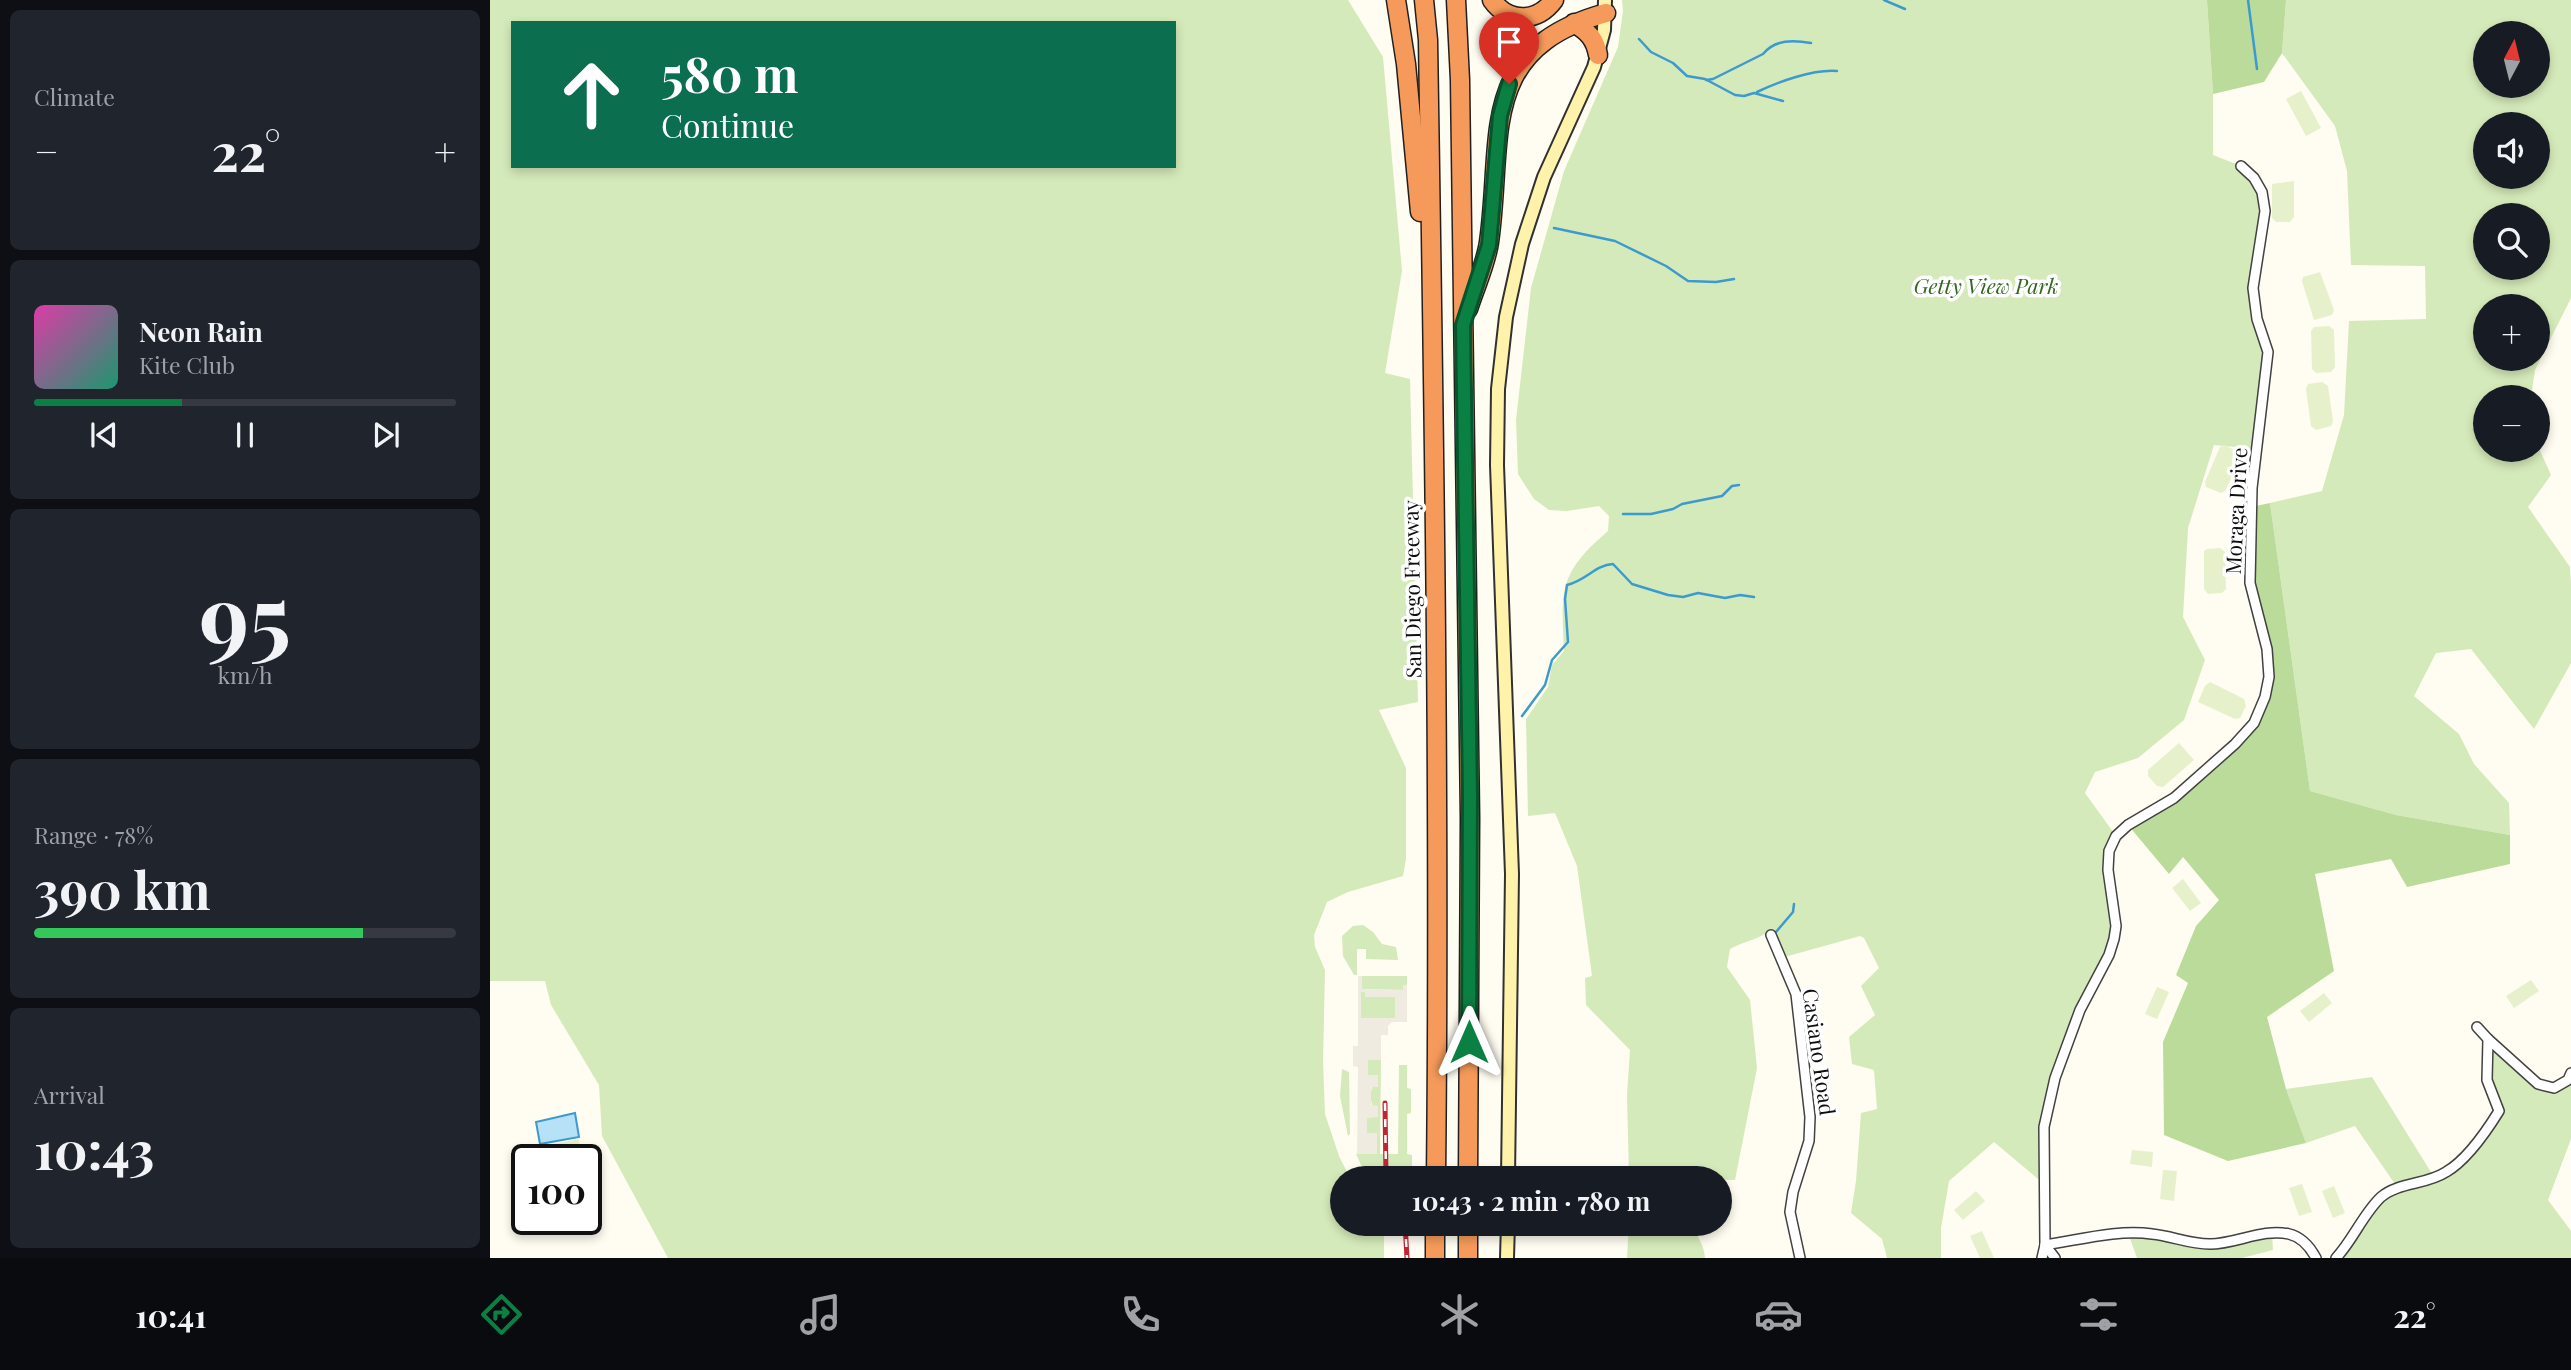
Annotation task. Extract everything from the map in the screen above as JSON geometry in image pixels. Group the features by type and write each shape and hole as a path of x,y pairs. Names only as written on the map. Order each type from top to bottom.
{"highway":[{"path":"1396,0 1406,64 1431,333"},
{"name":"San Diego Freeway","path":"1424,0 1428,40 1438,724 1436,1166"},
{"path":"1430,159 1439,145 1434,0"},
{"path":"1443,0 1450,66 1460,80"},
{"path":"1456,0 1460,80 1469,702 1468,1166"},
{"path":"1492,0 1506,14 1521,18 1541,13 1554,0"},
{"path":"1463,325 1489,245 1500,116 1505,94 1520,65 1535,47 1553,33 1606,7"},
{"path":"1574,23 1589,33 1598,55"},
{"path":"1435,1258 1436,1236"},
{"path":"1468,1236 1468,1258"}],"main road":[{"path":"1508,1166 1512,874 1497,466 1498,389 1506,317 1522,244 1544,177 1598,55 1606,7"},
{"path":"1507,1258 1508,1236"}],"street":[{"name":"Moraga Drive","path":"2042,1258 2045,1245 2044,1127 2055,1078 2080,1010 2109,955 2114,939 2116,926 2108,870 2109,851 2116,836 2174,798 2235,744 2253,723 2265,697 2269,677 2267,649 2250,583 2251,498 2267,352 2257,319 2253,288 2265,211 2262,192 2254,177 2241,166"},
{"name":"Casiano Road","path":"1771,936 1796,994 1810,1117 1808,1141 1790,1212 1800,1258"},
{"path":"2477,1027 2538,1084 2554,1088 2568,1080 2571,1073"},
{"path":"2336,1258 2382,1197 2397,1187 2413,1185 2447,1172 2481,1139 2499,1111 2487,1080 2488,1039"},
{"path":"2055,1258 2045,1245 2128,1233 2152,1234 2180,1241 2211,1244 2272,1233 2291,1234 2304,1241 2316,1258"}],"green space":[{"path":"490,0 1348,0 1383,57 1402,271 1385,373 1410,379 1418,702 1379,710 1406,768 1406,859 1403,876 1348,892 1327,902 1314,935 1315,947 1325,970 1325,1114 1344,1166 1330,1166 1330,1236 1384,1236 1384,1258 668,1258 602,1136 599,1085 551,1005 545,981 490,981"},
{"name":"Getty View Park","path":"1622,0 2207,0 2213,94 2213,155 2241,166 2254,178 2265,211 2253,288 2268,352 2257,449 2214,445 2188,528 2183,617 2205,660 2184,720 2138,758 2095,772 2085,793 2116,836 2109,851 2114,939 2080,1010 2044,1127 2044,1184 1994,1142 1949,1181 1941,1228 1941,1258 1887,1258 1882,1239 1851,1213 1861,1113 1877,1109 1874,1070 1852,1064 1849,1037 1875,1015 1861,986 1879,968 1864,938 1860,936 1781,958 1769,935 1765,934 1730,949 1727,967 1750,1000 1757,1068 1735,1180 1732,1180 1732,1166 1629,1166 1627,1095 1630,1050 1586,1005 1585,978 1592,976 1577,866 1555,813 1528,816 1526,719 1548,687 1552,665 1564,651 1564,597 1572,571 1608,531 1609,516 1599,506 1567,511 1549,510 1534,499 1518,474 1516,420 1531,288 1564,171 1618,47"},
{"path":"2207,0 2286,0 2282,53 2264,82 2213,94"},
{"path":"2286,0 2571,0 2571,298 2550,340 2550,294 2473,294 2473,371 2535,371 2533,385 2473,385 2473,462 2545,462 2551,475 2528,507 2570,567 2571,663 2534,729 2471,649 2436,653 2414,696 2459,734 2474,764 2509,803 2510,835 2396,815 2310,791 2270,503 2322,491 2344,415 2349,321 2426,319 2425,266 2351,265 2347,171 2335,126 2282,53"},
{"path":"2301,91 2321,128 2306,136 2286,99"},
{"path":"2294,181 2294,217 2290,222 2276,222 2272,218 2272,184"},
{"path":"2320,272 2334,310 2332,315 2314,320 2302,281 2303,277"},
{"path":"2329,326 2334,330 2335,367 2331,372 2316,373 2312,369 2311,331 2314,327"},
{"path":"2322,382 2328,386 2333,421 2331,426 2316,430 2311,426 2306,389 2308,384"},
{"path":"2224,445 2239,452 2241,458 2225,491 2221,493 2206,487 2205,482 2220,447"},
{"path":"2270,503 2310,791 2396,815 2510,835 2510,864 2407,887 2391,859 2315,874 2334,971 2267,1017 2286,1089 2306,1143 2228,1161 2164,1135 2163,1042 2188,983 2176,975 2196,926 2219,900 2183,857 2169,874 2128,825 2174,798 2254,723 2269,677 2250,583 2251,507"},
{"path":"2220,548 2225,552 2226,589 2222,593 2208,594 2204,589 2204,551"},
{"path":"2210,682 2244,699 2246,706 2240,718 2235,719 2198,702 2205,686"},
{"path":"2179,743 2194,760 2163,787 2157,786 2148,776 2148,770"},
{"path":"2183,879 2201,903 2190,911 2172,888"},
{"path":"1363,925 1373,932 1382,944 1396,947 1398,960 1366,959 1366,949 1357,949 1357,975 1354,975 1343,956 1342,936 1353,926"},
{"path":"1362,976 1407,976 1407,985 1403,985 1403,990 1362,989"},
{"path":"2531,980 2539,991 2514,1008 2506,996"},
{"path":"2157,987 2169,992 2157,1019 2145,1014"},
{"path":"1361,992 1365,992 1365,997 1396,997 1395,1018 1361,1018"},
{"path":"2324,993 2332,1003 2309,1022 2300,1011"},
{"path":"2488,1039 2538,1084 2554,1088 2571,1073 2571,1139 2548,1200 2571,1231 2571,1258 2336,1258 2372,1209 2397,1187 2355,1126 2306,1143 2286,1089 2372,1077 2434,1177 2447,1172 2499,1111 2487,1080"},
{"path":"1368,1060 1381,1060 1380,1154 1398,1154 1399,1065 1407,1065 1411,1113 1407,1114 1407,1154 1412,1155 1412,1166 1362,1166 1356,1154 1376,1154 1367,1133 1367,1117 1378,1117 1372,1106 1371,1096 1377,1075 1368,1075"},
{"path":"1342,1069 1349,1072 1348,1136 1340,1096"},
{"path":"579,1139 579,1144 553,1144"},
{"path":"2132,1150 2153,1152 2152,1167 2130,1164"},
{"path":"2163,1170 2177,1171 2174,1201 2160,1199"},
{"path":"2302,1184 2312,1212 2299,1216 2289,1188"},
{"path":"2334,1186 2345,1213 2333,1218 2322,1191"},
{"path":"1976,1191 1985,1201 1963,1220 1954,1210"},
{"path":"1982,1231 1994,1258 1980,1258 1970,1236"},
{"path":"2128,1233 2211,1244 2272,1233 2273,1250 2242,1258 2137,1258"},
{"path":"1628,1236 1697,1236 1705,1258 1627,1258"}],"shaded area":[{"path":"1358,976 1362,976 1362,989 1403,990 1403,985 1407,985 1407,1022 1392,1022 1388,1026 1388,1035 1381,1035 1381,1060 1368,1060 1368,1075 1378,1075 1378,1087 1371,1087 1371,1105 1378,1106 1378,1117 1367,1118 1367,1133 1377,1133 1377,1154 1357,1154 1358,1067 1353,1066 1353,1046 1358,1046","holes":["1361,992 1365,992 1365,997 1395,997 1395,1018 1361,1018"]}],"water":[{"path":"575,1113 579,1137 540,1144 536,1122"}],"waterway":[{"path":"1884,0 1905,9"},
{"path":"2248,0 2257,69"},
{"path":"1639,39 1651,52 1673,63 1687,76 1705,79 1735,95 1754,93 1783,101"},
{"path":"1706,80 1763,54 1779,43 1811,43"},
{"path":"1757,92 1807,74 1837,71"},
{"path":"1554,228 1615,241 1666,266 1688,281 1716,282 1734,279"},
{"path":"1623,514 1651,514 1673,509 1682,504 1722,496 1732,486 1739,485"},
{"path":"1522,716 1545,685 1552,660 1568,642 1565,599 1567,585 1601,567 1613,564 1632,584 1668,595 1683,597 1698,593 1725,598 1740,595 1754,597"},
{"path":"1776,932 1793,912 1794,904"}],"railway":[{"path":"1385,1103 1386,1166"},
{"path":"1406,1236 1407,1258"}],"route":[{"path":"1469,1042 1470,794 1463,325 1489,245 1500,116 1509,84"}]}
